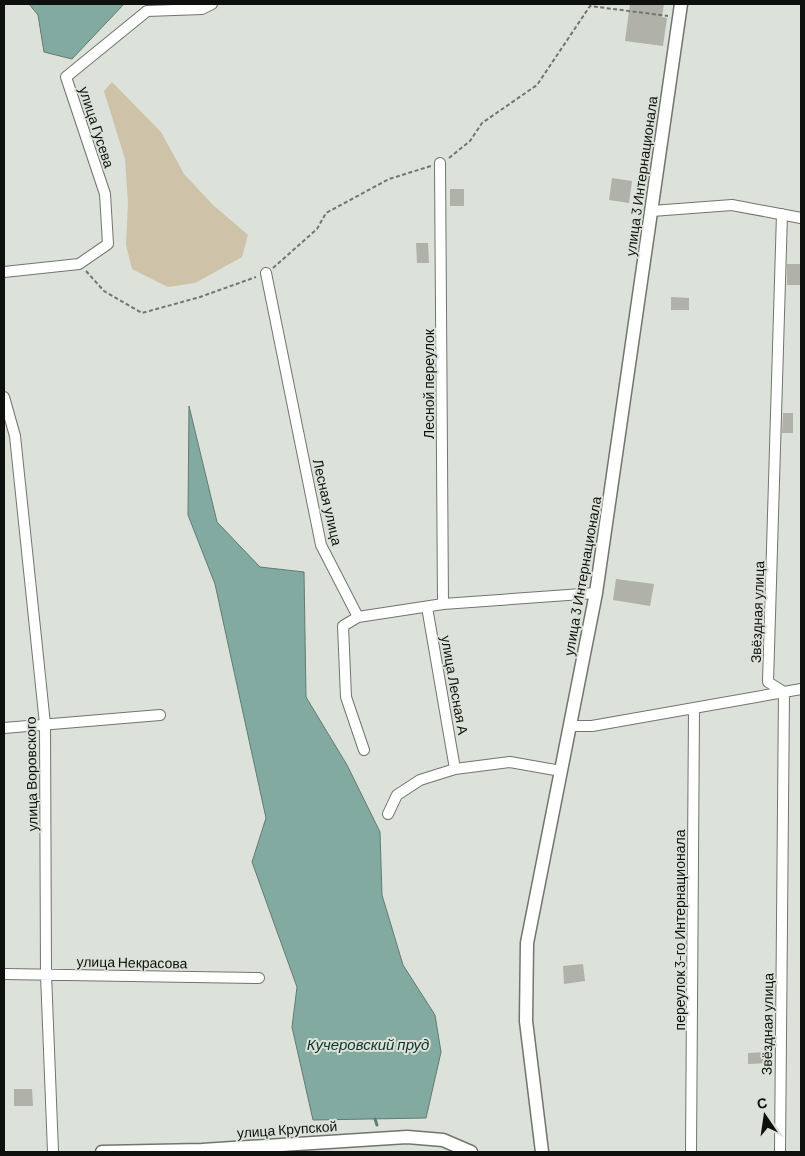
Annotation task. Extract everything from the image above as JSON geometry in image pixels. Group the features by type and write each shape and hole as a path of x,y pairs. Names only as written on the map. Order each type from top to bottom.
{"street":[{"name":"улица Гусева","path":"4,272 79,264 108,244 105,194 66,77 147,11 202,9 212,4"},
{"name":"улица 3 Интернационала","path":"542,1152 526,1021 527,943 596,594 680,4"},
{"name":"Лесной переулок","path":"440,164 443,604"},
{"path":"652,211 732,205 801,218"},
{"name":"Звёздная улица","path":"780,1152 784,692 768,682 782,214"},
{"name":"Лесная улица","path":"266,273 321,546 358,617"},
{"name":"улица Воровского","path":"4,397 15,436 46,724 46,974 53,1152"},
{"path":"364,750 346,696 343,626 358,617 443,604 596,594"},
{"name":"улица Лесная А","path":"427,607 455,769"},
{"path":"570,726 592,726 801,689"},
{"name":"переулок 3-го Интернационала","path":"691,1152 694,709"},
{"path":"4,728 160,715"},
{"path":"388,814 397,795 420,780 455,769 510,762 561,771"},
{"name":"улица Некрасова","path":"4,974 259,978"},
{"name":"улица Крупской","path":"102,1152 202,1151 407,1137 443,1140 471,1152"}],"path":[{"path":"79,264 104,291 142,313 200,297 266,273 290,255 317,229 326,213 389,179 440,164 470,141 482,123 537,85 590,6 679,17"}],"shaded area":[{"path":"112,82 161,132 184,174 213,205 248,235 242,257 195,283 168,287 132,269 126,245 128,203 125,159 104,91"}],"water":[{"path":"29,4 124,4 72,59 44,52 38,15"},
{"name":"Кучеровский пруд","path":"189,406 217,522 260,567 304,572 306,697 347,765 380,832 382,895 403,965 435,1015 441,1052 426,1118 313,1120 292,1027 297,987 252,862 266,818 215,584 188,515"}],"building":[{"path":"630,4 664,4 662,17 667,18 663,46 625,41"},
{"path":"612,178 632,181 629,203 609,200"},
{"path":"450,189 464,189 464,206 450,206"},
{"path":"416,243 428,243 429,263 417,263"},
{"path":"787,264 801,264 801,285 787,285"},
{"path":"671,297 689,298 689,310 671,310"},
{"path":"783,413 793,413 793,433 782,433"},
{"path":"616,579 654,584 650,606 613,600"},
{"path":"583,964 585,981 564,984 563,966"},
{"path":"769,1052 769,1063 748,1064 748,1053"},
{"path":"14,1089 32,1089 33,1106 14,1106"}],"waterway":[{"path":"375,1119 377,1125"}]}
